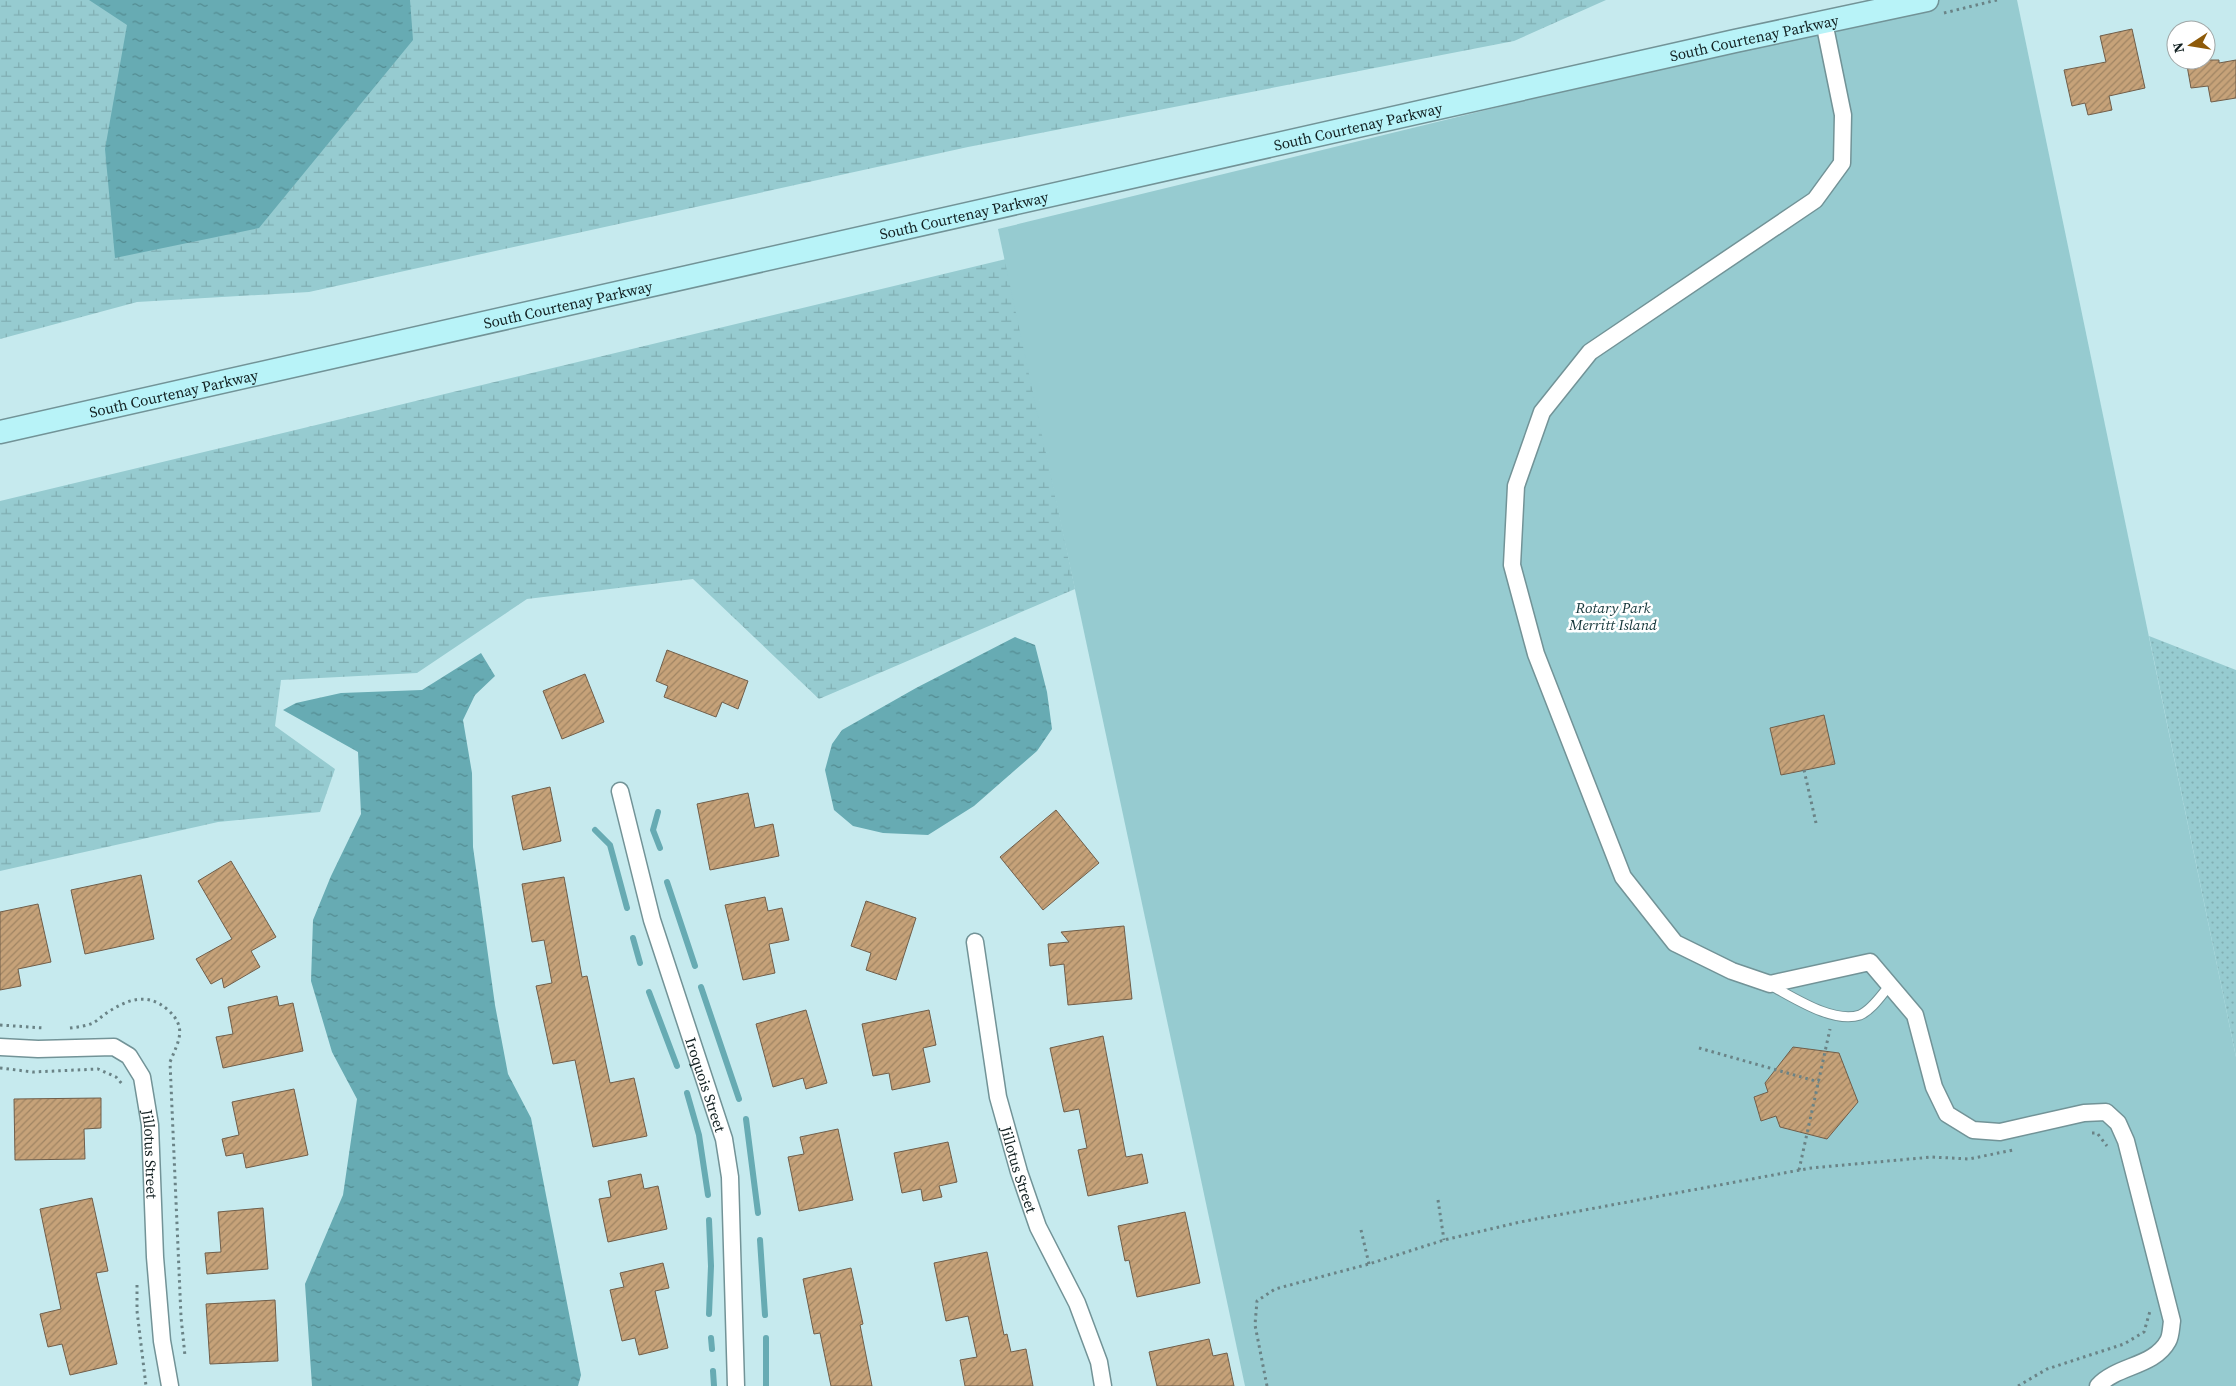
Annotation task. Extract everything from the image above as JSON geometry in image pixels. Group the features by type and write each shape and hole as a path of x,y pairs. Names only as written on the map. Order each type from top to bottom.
{"main road":[{"name":"South Courtenay Parkway","path":"0,432 1927,0"}],"street":[{"path":"1824,22 1843,115 1842,162 1815,200 1590,352 1542,412 1516,486 1512,565 1536,654 1623,877 1676,943 1732,971 1770,984 1870,962 1915,1015 1934,1087 1947,1114 1973,1130 2000,1132 2084,1112 2106,1112 2118,1123 2126,1142 2172,1321 2168,1340 2155,1356 2105,1379 2098,1386"},
{"name":"Iroquois Street","path":"620,791 652,920 724,1139 730,1177 736,1386"},
{"name":"Jillotus Street","path":"976,942 998,1097 1016,1163 1038,1228 1077,1303 1099,1362 1103,1386"},
{"name":"Jillotus Street","path":"0,1047 38,1049 114,1047 129,1056 142,1077 150,1125 155,1256 162,1341 170,1386"}],"lane":[{"path":"1770,984 1803,1003 1833,1016 1860,1015 1890,985"}],"path":[{"path":"1804,770 1816,824"},
{"path":"1799,1170 1833,1016"},
{"path":"1700,1048 1819,1082"},
{"path":"0,1068 34,1072 98,1069 116,1077 126,1092"},
{"path":"2087,1132 2097,1133 2110,1149"},
{"path":"1267,1386 1255,1325 1257,1301 1275,1288 1369,1264 1444,1240 1520,1222 1799,1170 1871,1161 1923,1158 1969,1159 2018,1149"},
{"path":"1438,1200 1444,1240"},
{"path":"1361,1230 1369,1264"},
{"path":"137,1284 137,1311 146,1386"},
{"path":"2018,1386 2047,1369 2124,1344 2144,1332 2150,1311 2148,1301"}],"green space":[{"path":"0,0 1606,0 1514,41 968,147 309,292 137,302 0,339"},
{"name":"Rotary Park Merritt Island","path":"1938,0 2017,0 2236,1057 2236,1386 1245,1386 998,229"},
{"path":"1006,259 1075,589 819,699 693,579 527,599 417,673 281,680 275,726 335,769 320,812 218,822 0,871 0,501"},
{"path":"2149,636 2236,670 2236,1057"}],"water":[{"path":"89,0 410,0 413,40 259,228 115,258 105,149 127,25"},
{"path":"1015,637 1035,645 1047,692 1052,729 1037,751 974,806 928,835 883,833 853,826 834,810 825,770 832,744 842,730 916,688"},
{"path":"481,653 495,676 475,695 463,720 472,773 473,847 495,1005 508,1074 531,1118 581,1375 578,1386 312,1386 305,1284 343,1195 357,1099 332,1052 311,981 313,920 331,876 361,814 358,752 283,710 296,703 341,693 422,690"}],"building":[{"path":"2132,29 2145,88 2109,96 2112,110 2088,115 2085,103 2072,106 2064,70 2106,62 2100,36"},
{"path":"2216,60 2219,60 2219,63 2236,60 2236,98 2211,102 2208,86 2191,88 2188,70 2216,70"},
{"path":"667,650 748,681 738,709 722,702 716,717 664,697 668,686 656,681"},
{"path":"585,674 604,722 562,739 543,691"},
{"path":"1824,715 1835,764 1781,775 1770,728"},
{"path":"550,787 561,841 523,850 512,796"},
{"path":"748,793 755,828 773,824 779,856 710,870 697,804"},
{"path":"1056,810 1099,863 1043,910 1000,857"},
{"path":"231,861 276,937 251,951 260,967 224,988 222,978 211,984 196,959 232,939 198,881"},
{"path":"141,875 154,939 85,954 71,890"},
{"path":"564,877 582,977 587,976 610,1083 634,1078 647,1136 593,1147 575,1060 553,1064 536,986 552,983 544,940 532,942 522,884"},
{"path":"765,897 768,911 782,908 789,940 769,944 775,973 743,980 725,905"},
{"path":"866,901 916,918 896,980 866,970 871,953 851,946"},
{"path":"38,904 51,962 18,969 21,986 0,990 0,912"},
{"path":"1124,926 1132,999 1068,1005 1064,964 1050,966 1048,944 1069,942 1061,932"},
{"path":"277,996 279,1006 293,1003 303,1051 223,1068 216,1037 233,1034 228,1007"},
{"path":"806,1010 827,1083 806,1089 803,1078 773,1087 756,1024"},
{"path":"929,1010 936,1045 923,1048 930,1082 892,1090 889,1073 873,1076 862,1024"},
{"path":"1103,1036 1126,1157 1142,1154 1148,1183 1088,1196 1078,1150 1087,1148 1079,1109 1064,1112 1050,1048"},
{"path":"1793,1047 1839,1053 1858,1102 1827,1139 1780,1127 1776,1116 1761,1121 1754,1097 1768,1092 1765,1083"},
{"path":"294,1089 308,1155 246,1168 243,1153 226,1156 222,1139 239,1135 232,1102"},
{"path":"101,1098 101,1128 84,1129 85,1159 15,1160 14,1099"},
{"path":"838,1129 853,1200 799,1211 788,1157 804,1154 800,1137"},
{"path":"948,1142 957,1182 939,1186 942,1197 923,1201 921,1189 902,1193 894,1153"},
{"path":"641,1174 644,1189 658,1186 667,1229 608,1242 599,1199 611,1197 608,1181"},
{"path":"92,1198 108,1271 96,1273 117,1364 70,1375 62,1344 48,1347 40,1314 61,1309 40,1209"},
{"path":"263,1208 268,1269 207,1274 205,1253 221,1252 218,1212"},
{"path":"1185,1212 1200,1283 1137,1297 1129,1260 1125,1261 1118,1226"},
{"path":"987,1252 1004,1335 1007,1334 1011,1352 1026,1349 1033,1386 965,1386 960,1360 977,1357 968,1316 946,1321 934,1263"},
{"path":"663,1263 669,1288 655,1291 668,1348 639,1355 635,1338 622,1341 610,1290 624,1287 620,1273"},
{"path":"851,1268 863,1324 860,1325 872,1386 831,1386 820,1333 814,1334 803,1279"},
{"path":"275,1300 278,1361 210,1364 206,1304"},
{"path":"1209,1339 1213,1356 1227,1353 1234,1386 1157,1386 1149,1352"}],"waterway":[{"path":"658,812 653,830 660,848"},
{"path":"595,830 610,845 627,908"},
{"path":"667,882 695,966"},
{"path":"633,938 640,963"},
{"path":"701,987 739,1099"},
{"path":"649,992 677,1066"},
{"path":"687,1093 699,1135 708,1195"},
{"path":"746,1119 758,1213"},
{"path":"709,1220 711,1266 709,1314"},
{"path":"760,1240 765,1315"},
{"path":"711,1338 712,1349"},
{"path":"766,1338 766,1386"},
{"path":"713,1371 714,1386"}]}
